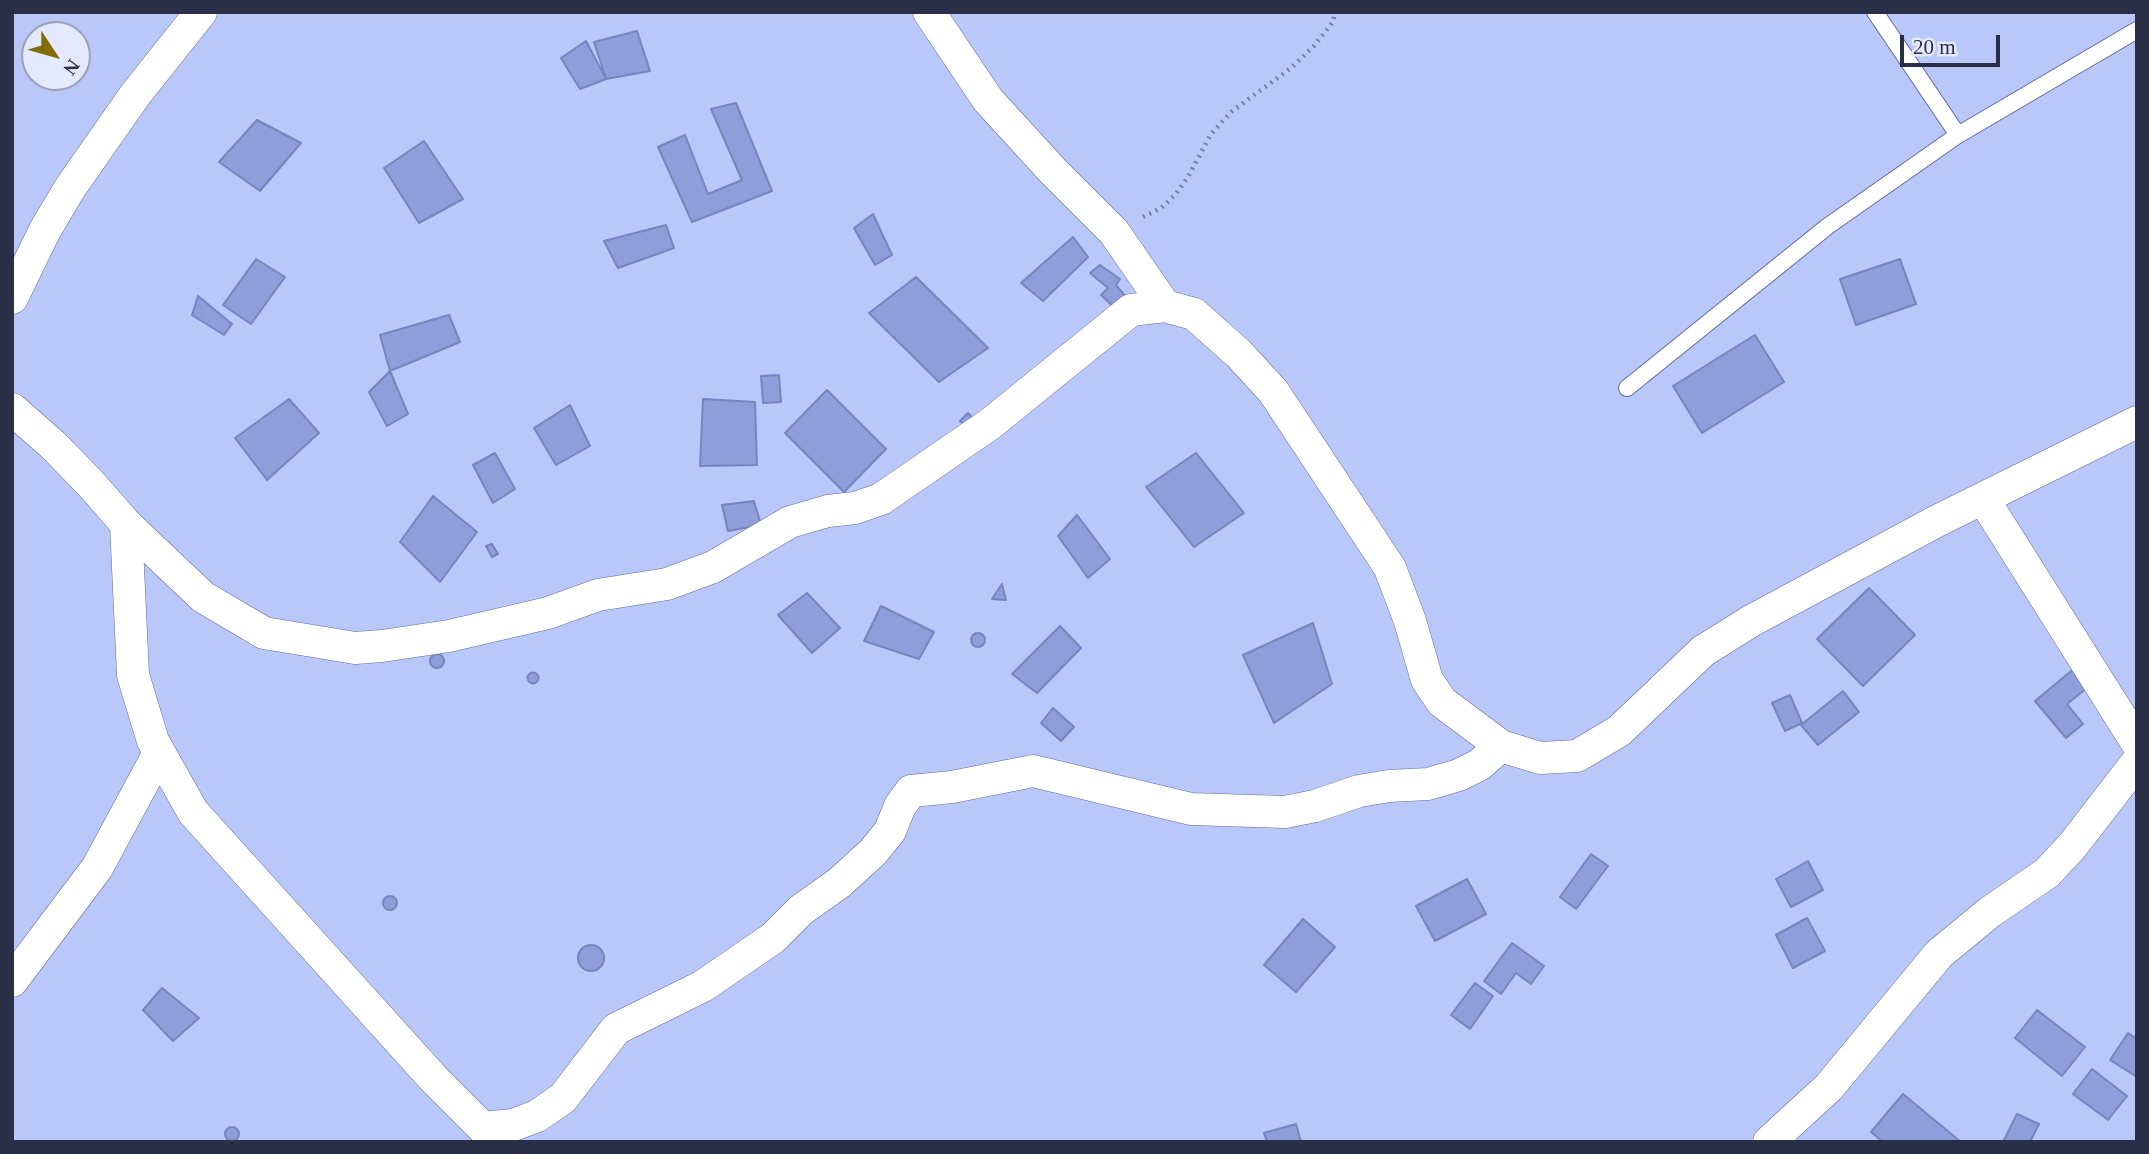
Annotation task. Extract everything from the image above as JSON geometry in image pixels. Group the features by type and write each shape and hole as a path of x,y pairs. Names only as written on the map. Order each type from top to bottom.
{"street":[{"path":"12,298 45,230 70,188 135,95 201,12"},
{"path":"929,12 988,100 1114,232 1166,306"},
{"path":"12,409 72,464 126,524 203,597 264,633 355,648 449,636 548,613 598,595 667,584 713,568 790,522 828,511 855,508 881,499 990,424 1131,310 1166,306 1194,314 1273,391 1390,568 1410,621 1427,680 1442,702 1501,746 1540,758 1577,756 1619,731 1713,645 1810,588 2137,422"},
{"path":"1984,500 2137,743"},
{"path":"126,524 133,675 153,741 193,812 433,1078 490,1135 537,1116 562,1098 616,1029 703,986 773,938 801,910 839,883 873,852 890,831 900,806 911,791 952,788 1033,771 1191,809 1285,811 1315,806 1359,791 1429,784 1460,775 1479,765 1501,746"},
{"path":"12,981 97,868 159,753"},
{"path":"1769,1142 1829,1087 1939,954 1990,912 2047,873 2073,845 2137,762"}],"lane":[{"path":"1875,12 1958,135"},
{"path":"1627,388 1828,226 1958,135 2137,30"}],"path":[{"path":"1114,232 1161,208 1175,195 1212,134 1231,112 1291,68 1314,46 1333,22 1335,12"}],"building":[{"path":"637,31 650,71 606,79 594,42"},
{"path":"586,41 606,79 580,89 561,58"},
{"path":"736,103 772,191 692,222 658,147 685,135 708,194 742,180 711,109"},
{"path":"257,120 301,143 260,191 219,162"},
{"path":"424,141 463,199 419,223 384,168"},
{"path":"873,214 892,255 875,265 854,228"},
{"path":"666,225 674,248 618,268 604,241"},
{"path":"1073,237 1088,257 1043,301 1021,283"},
{"path":"256,259 285,277 251,324 223,305"},
{"path":"1900,259 1916,304 1856,325 1840,279"},
{"path":"1100,265 1120,279 1116,285 1126,297 1115,308 1101,295 1108,288 1090,273"},
{"path":"916,277 988,348 939,382 869,313"},
{"path":"198,296 232,324 224,335 192,315"},
{"path":"449,315 460,342 390,371 380,335"},
{"path":"1755,335 1784,382 1702,433 1673,386"},
{"path":"390,371 408,414 387,426 369,392"},
{"path":"779,375 781,402 763,403 761,376"},
{"path":"827,390 886,449 844,492 785,433"},
{"path":"289,399 319,433 267,480 235,438"},
{"path":"703,399 755,402 757,465 700,466"},
{"path":"570,405 590,446 556,465 534,428"},
{"path":"968,413 979,424 971,432 960,421"},
{"path":"495,453 515,489 493,503 473,465"},
{"path":"1196,453 1244,513 1194,547 1146,487"},
{"path":"433,496 477,532 440,582 400,542"},
{"path":"754,501 761,525 728,531 722,505"},
{"path":"1077,515 1110,559 1088,578 1058,536"},
{"path":"492,544 498,554 492,557 486,546"},
{"path":"1002,584 1006,600 992,599"},
{"path":"1869,588 1915,635 1863,686 1817,639"},
{"path":"807,593 840,628 812,653 778,615"},
{"path":"881,606 934,632 919,659 864,641"},
{"path":"1313,623 1332,684 1274,723 1243,655"},
{"path":"1060,626 1081,648 1037,693 1012,674"},
{"path":"975,633 981,633 985,640 981,647 975,647 971,643 971,637"},
{"path":"437,654 442,656 442,666 437,668 432,666 430,661 432,656"},
{"path":"2082,662 2097,680 2067,704 2083,724 2066,738 2035,701"},
{"path":"533,672 539,678 533,684 527,678"},
{"path":"1843,691 1859,712 1818,745 1801,725"},
{"path":"1790,695 1802,723 1785,731 1772,703"},
{"path":"1053,708 1074,727 1061,741 1041,723"},
{"path":"1591,854 1608,866 1576,909 1560,897"},
{"path":"1808,861 1823,890 1791,907 1776,879"},
{"path":"1467,879 1486,914 1435,941 1416,906"},
{"path":"387,896 393,896 397,903 393,910 387,910 383,906 383,900"},
{"path":"1807,918 1825,951 1793,968 1776,935"},
{"path":"1303,919 1335,947 1296,992 1264,965"},
{"path":"1512,943 1544,966 1531,984 1516,973 1501,994 1484,981"},
{"path":"591,945 600,949 604,958 600,967 591,971 582,967 578,958 582,949"},
{"path":"1475,983 1493,996 1470,1029 1451,1015"},
{"path":"162,988 199,1018 173,1041 143,1010"},
{"path":"2037,1010 2085,1047 2062,1076 2015,1038"},
{"path":"2128,1033 2137,1039 2137,1077 2110,1060"},
{"path":"2092,1069 2127,1096 2108,1120 2073,1094"},
{"path":"1903,1094 1961,1142 1883,1142 1871,1132"},
{"path":"2017,1114 2039,1124 2030,1142 2003,1142"},
{"path":"1296,1124 1301,1142 1267,1142 1264,1133"},
{"path":"232,1127 237,1129 237,1139 232,1141 227,1139 225,1134 227,1129"}]}
